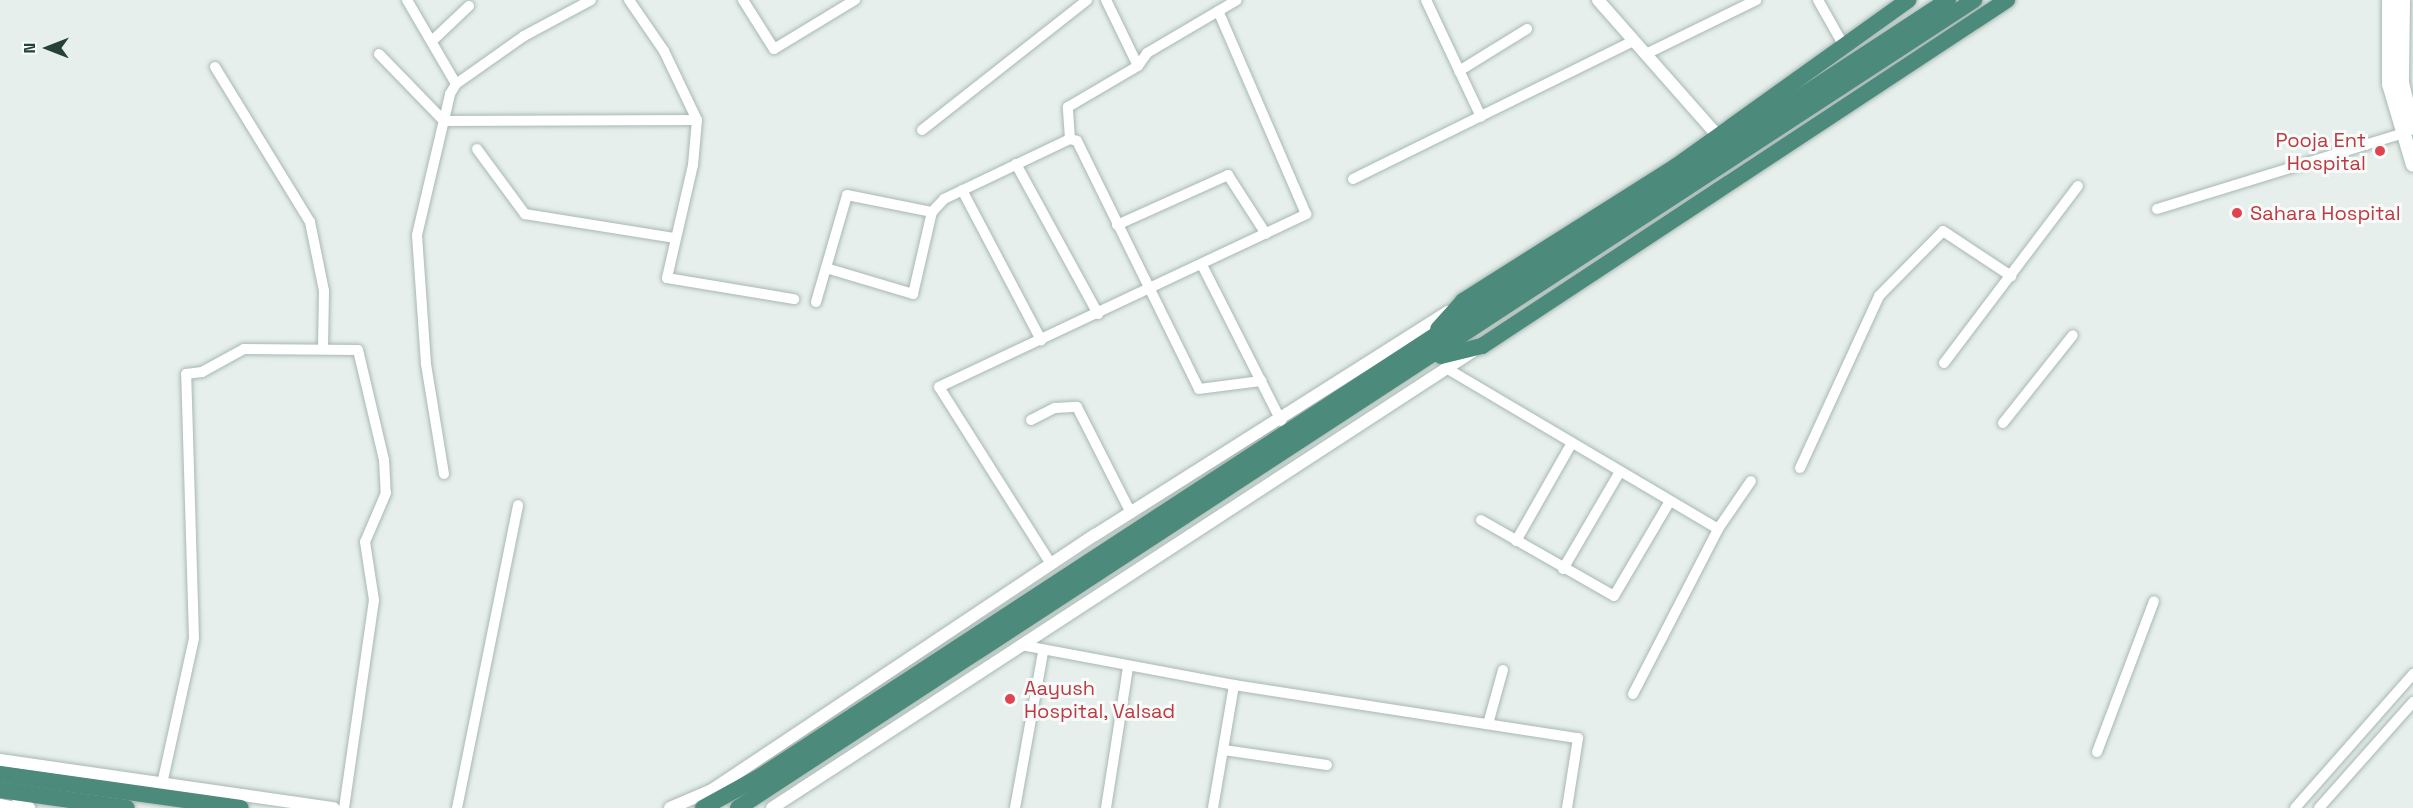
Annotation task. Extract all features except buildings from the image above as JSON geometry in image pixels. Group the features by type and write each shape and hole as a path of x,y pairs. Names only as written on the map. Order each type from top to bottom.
{"highway":[{"path":"1423,354 1464,302 1718,136 1908,0"},
{"path":"703,808 761,776 1157,519 1423,354 1923,7 1948,0"},
{"path":"738,808 1423,354 1974,0"},
{"path":"1423,354 1482,346 2007,0"},
{"path":"0,774 241,808"},
{"path":"6,791 127,808"}],"main road":[{"path":"2390,0 2390,84 2407,131 2413,165"},
{"path":"2403,0 2408,100 2407,131"}],"street":[{"path":"407,0 456,84"},
{"path":"444,474 426,364 417,235 444,120 456,84 524,36 591,0"},
{"path":"628,0 664,51 697,120 693,165 667,278 794,299"},
{"path":"743,0 774,49 855,0"},
{"path":"922,130 1087,0"},
{"path":"1106,0 1138,66"},
{"path":"1070,139 1068,107 1138,66 1147,53 1237,0"},
{"path":"1426,0 1481,117"},
{"path":"1598,0 1718,136"},
{"path":"1646,54 1756,0"},
{"path":"1818,0 1844,46"},
{"path":"432,41 469,6"},
{"path":"1051,564 939,387 1202,266 1306,214 1308,208 1218,11"},
{"path":"1459,71 1527,29"},
{"path":"1353,179 1634,41"},
{"path":"379,54 444,120 697,120"},
{"path":"215,67 310,222 324,291 323,347"},
{"path":"2157,208 2407,131"},
{"path":"826,268 913,294 932,212 962,190 1070,139 1077,141 1148,291 1199,389 1261,381"},
{"path":"477,149 525,214 675,238"},
{"path":"1016,164 1098,314"},
{"path":"1117,225 1228,175 1266,234"},
{"path":"1944,363 2078,186"},
{"path":"962,190 1041,340"},
{"path":"816,302 847,195 932,212"},
{"path":"1800,468 1878,296 1943,231 2011,276"},
{"path":"1202,266 1281,421"},
{"path":"670,808 712,790 1051,564 1281,421 1464,302"},
{"path":"2003,423 2073,335"},
{"path":"772,808 1482,346"},
{"path":"162,784 194,638 186,374 202,372 244,349 323,347 358,350 385,471 386,493 364,542 374,600 344,808"},
{"path":"1446,368 1718,529"},
{"path":"1032,420 1055,408 1077,407 1131,513"},
{"path":"1516,541 1572,443"},
{"path":"1563,569 1620,473"},
{"path":"1634,693 1718,529 1751,481"},
{"path":"1481,520 1563,569 1614,596 1670,501"},
{"path":"1148,502 1157,519"},
{"path":"457,808 518,505"},
{"path":"2097,752 2154,601"},
{"path":"1022,645 1043,652 1234,686 1578,738 1567,808"},
{"path":"1015,808 1043,652"},
{"path":"1106,808 1128,667"},
{"path":"1488,724 1503,670"},
{"path":"2295,808 2413,674"},
{"path":"1213,808 1234,686"},
{"path":"2319,808 2413,702"},
{"path":"1224,750 1327,765"},
{"path":"0,760 334,808"},
{"path":"6,791 29,808"},
{"path":"0,805 16,808"}],"place":[{"name":"Pooja Ent Hospital","path":"2380,151"},
{"name":"Sahara Hospital","path":"2237,213"},
{"name":"Aayush Hospital, Valsad","path":"1010,699"}]}
